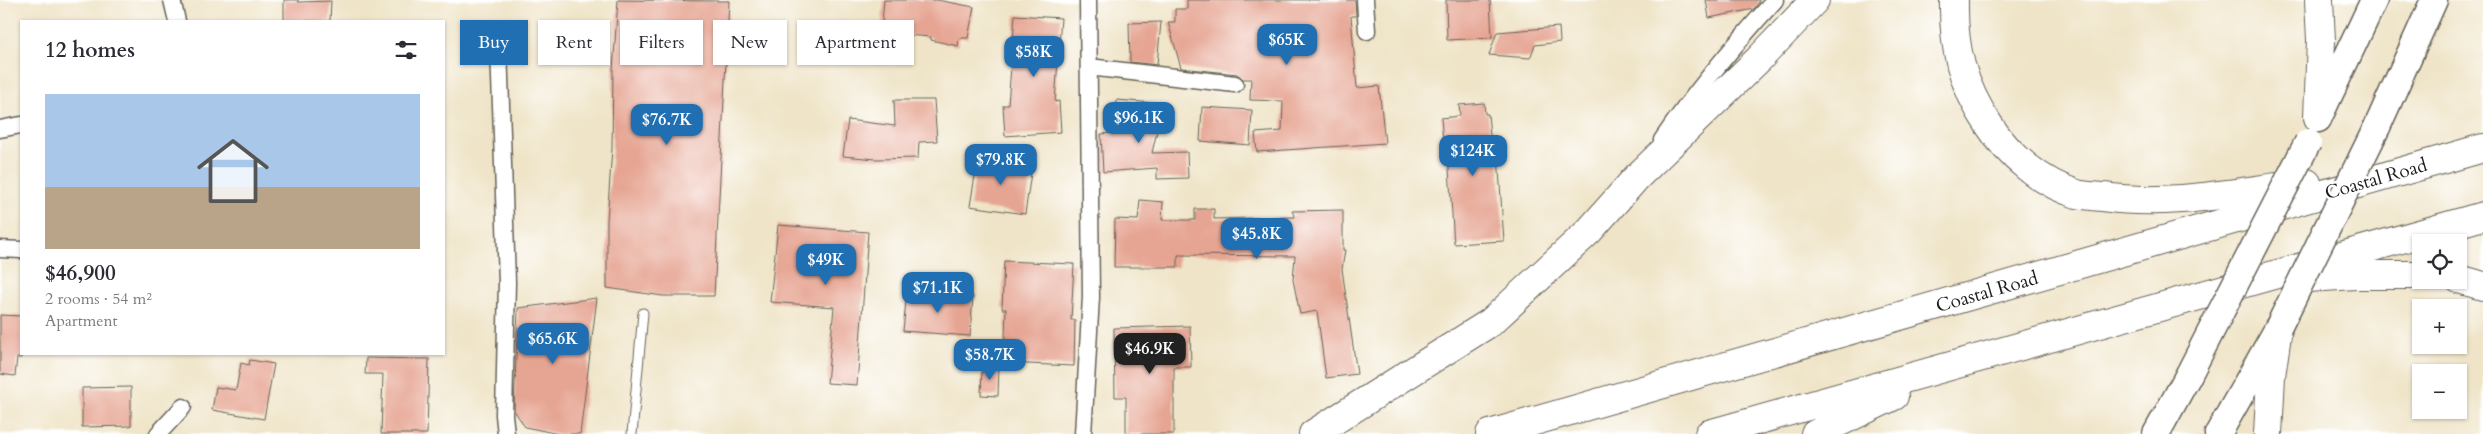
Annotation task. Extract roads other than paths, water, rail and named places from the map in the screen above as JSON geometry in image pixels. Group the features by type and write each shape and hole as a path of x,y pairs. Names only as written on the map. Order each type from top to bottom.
{"highway":[{"path":"1313,434 1491,322 1589,231 1637,177 1759,59 1815,0"},
{"path":"1954,0 1954,35 1962,74 1978,109 1999,140 2034,173 2077,194 2120,200 2169,201 2233,191 2395,172"},
{"path":"2318,117 2321,40 2319,0"},
{"name":"Coastal Road","path":"1490,434 2138,249 2395,172 2483,148"},
{"path":"1708,434 2254,282 2483,216"},
{"path":"2254,282 2355,275 2412,275"},
{"path":"2467,281 2483,286"},
{"path":"2268,434 2271,376 2278,328"},
{"path":"1815,434 1852,414 1991,354"}],"main road":[{"path":"2156,434 2188,376 2308,142 2374,0"},
{"path":"2218,434 2278,328 2377,127 2434,0"}],"street":[{"path":"172,0 176,20"},
{"path":"1083,434 1091,297 1088,0"},
{"path":"1365,0 1367,30"},
{"path":"1637,177 1686,105 1738,41 1775,0"},
{"path":"500,65 508,282 504,415 506,434"},
{"path":"1089,67 1235,84"},
{"path":"0,129 20,125"},
{"path":"0,249 20,250"},
{"path":"158,434 183,407"}],"lane":[{"path":"632,434 642,313"}]}
